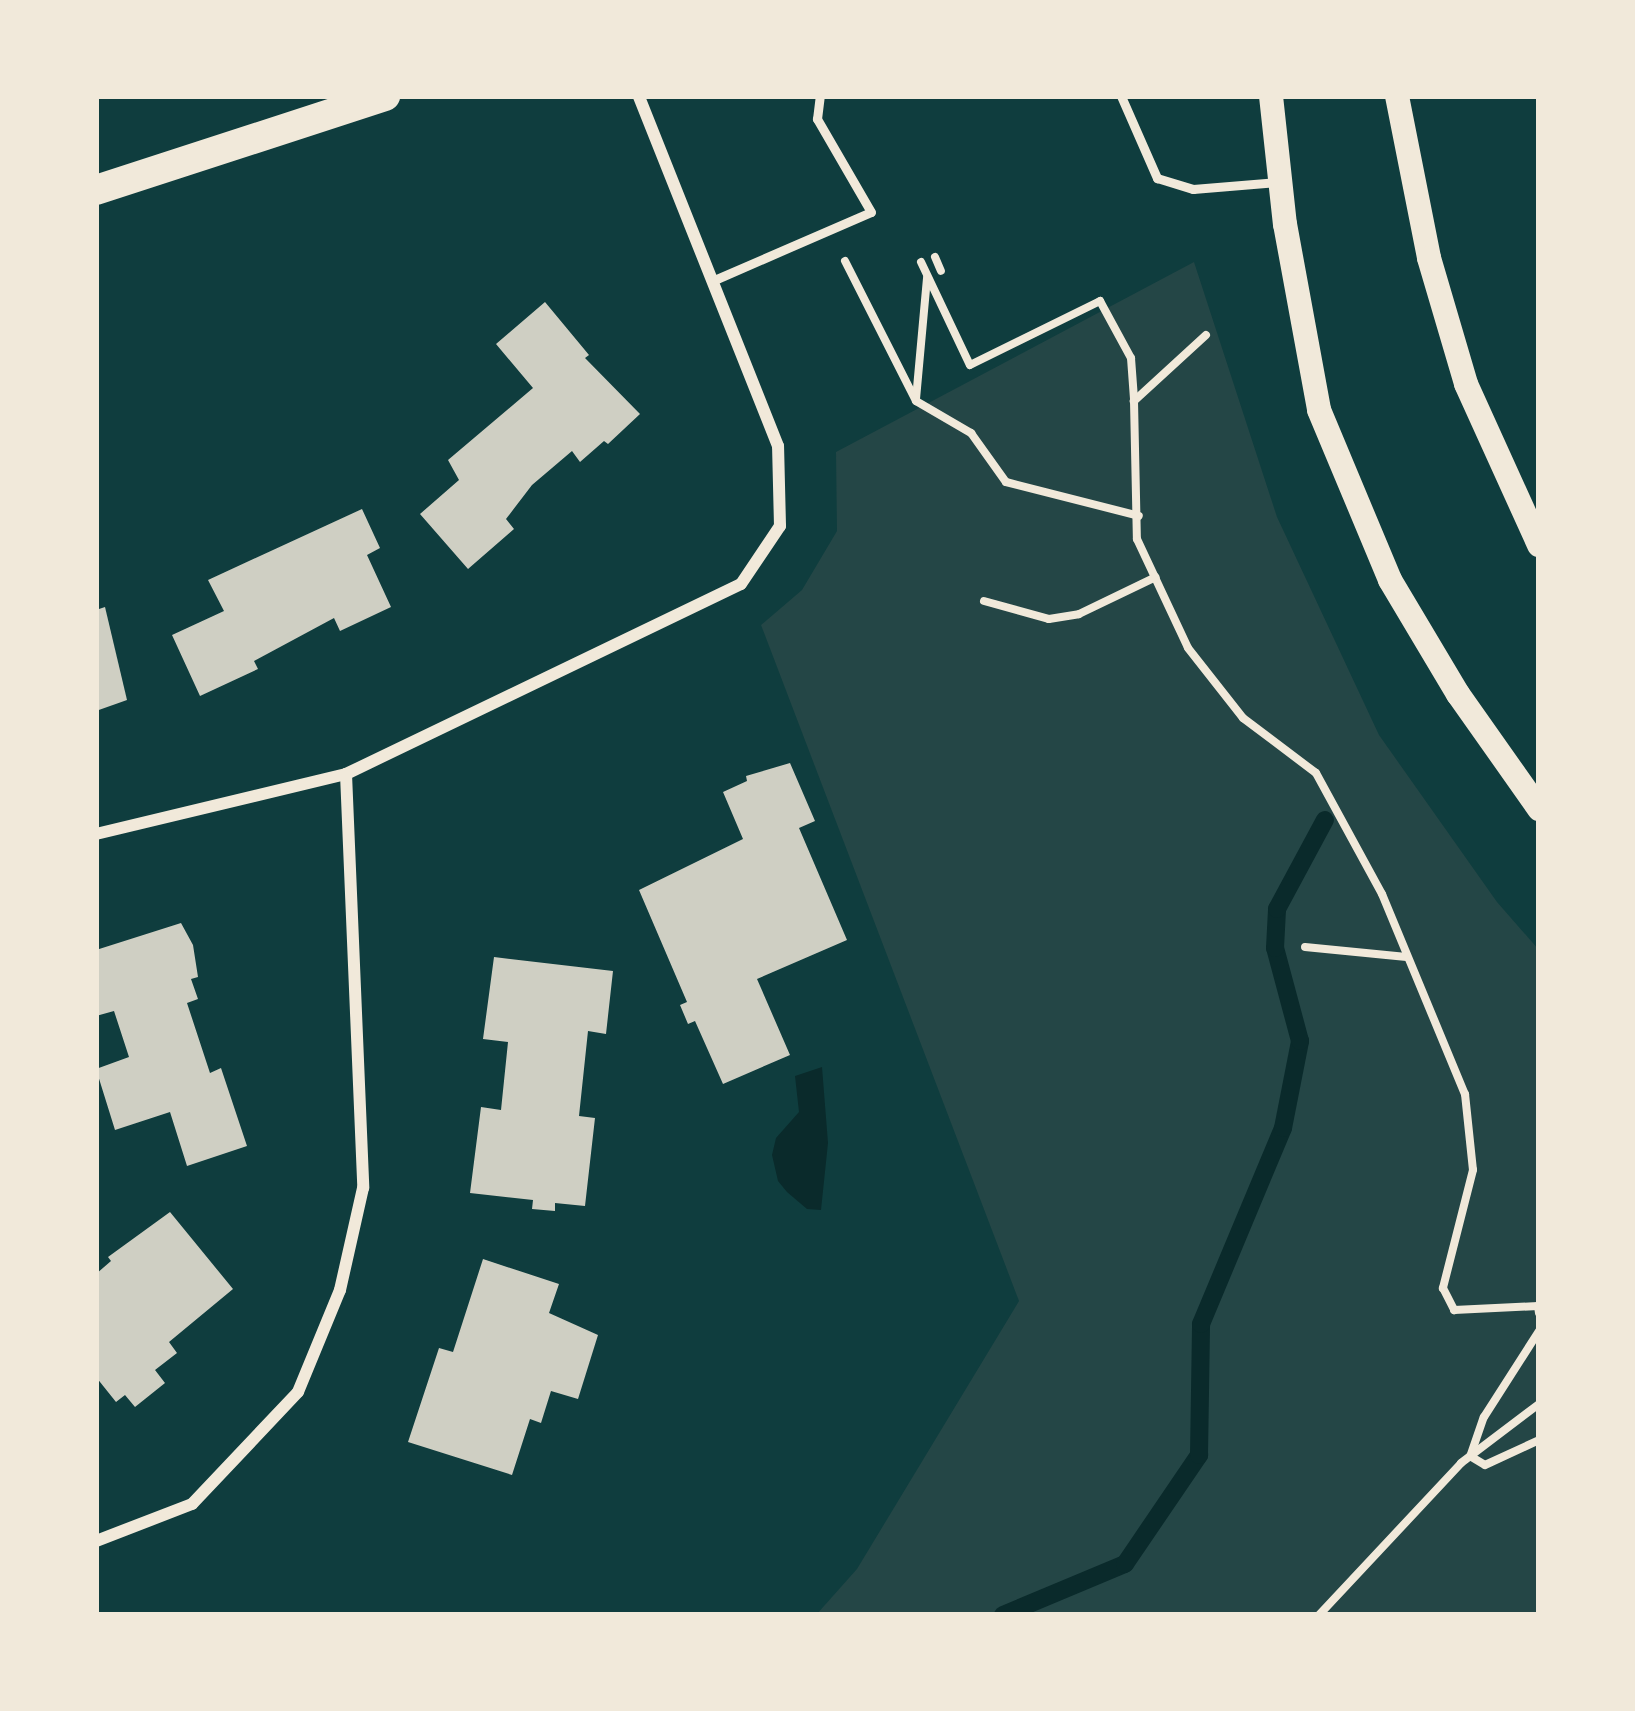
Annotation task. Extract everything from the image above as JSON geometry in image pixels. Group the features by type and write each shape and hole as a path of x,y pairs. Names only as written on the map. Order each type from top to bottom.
{"main road":[{"path":"96,190 243,146 385,96"},
{"path":"1271,96 1280,181 1318,410 1390,580 1458,694 1539,808"},
{"path":"1397,96 1429,258 1466,383 1539,544"}],"street":[{"path":"96,834 346,774 741,584 780,526 778,446 639,96"},
{"path":"96,1541 192,1504 298,1392 340,1290 363,1188 346,774"}],"lane":[{"path":"712,281 871,212 817,118 820,96"},
{"path":"1121,96 1157,178 1193,189 1280,181"}],"path":[{"path":"829,229 916,401 971,433 1006,482 1138,516"},
{"path":"935,257 941,271"},
{"path":"921,262 970,365 1100,302 1131,358 1137,538 1188,649 1243,718 1316,773 1382,894 1465,1094 1473,1170 1443,1288 1454,1310 1538,1306 1539,1313"},
{"path":"916,401 928,276"},
{"path":"1134,401 1206,335"},
{"path":"984,601 1048,619 1079,614 1156,577"},
{"path":"1305,947 1407,956"},
{"path":"1470,1456 1484,1417 1539,1331"},
{"path":"1319,1615 1470,1456 1539,1404"},
{"path":"1470,1456 1485,1465 1539,1440"}],"shaded area":[{"path":"1194,262 1277,517 1379,735 1497,902 1539,950 1539,1615 816,1615 857,1569 1019,1301 761,625 802,590 837,531 836,452"},
{"path":"822,1067 828,1143 821,1210 807,1209 787,1192 778,1181 772,1155 776,1138 799,1112 795,1076"}],"building":[{"path":"545,302 589,355 585,358 640,414 608,444 604,441 580,462 572,451 532,485 506,519 514,529 468,569 420,514 459,480 448,460 533,388 496,344"},
{"path":"362,509 380,548 367,555 391,607 340,631 334,618 254,661 258,669 200,696 172,635 224,611 208,580"},
{"path":"105,607 127,700 96,711 96,610"},
{"path":"790,763 815,821 799,828 847,940 757,979 790,1055 723,1084 695,1021 688,1024 680,1005 687,1002 639,890 743,839 723,792 747,781 746,776"},
{"path":"181,923 193,945 198,977 191,979 198,999 187,1003 210,1073 221,1068 247,1146 187,1166 170,1112 115,1130 96,1069 129,1057 114,1011 96,1016 96,950"},
{"path":"494,957 613,971 606,1034 588,1031 579,1116 595,1118 585,1206 555,1203 555,1211 532,1209 533,1200 470,1193 481,1107 501,1110 508,1042 483,1039"},
{"path":"170,1212 233,1289 169,1342 177,1353 155,1370 165,1383 135,1407 125,1395 116,1402 96,1377 96,1274 111,1261 108,1257"},
{"path":"483,1259 559,1284 549,1313 598,1335 578,1399 551,1391 541,1423 530,1419 512,1475 408,1442 439,1348 453,1352"}],"waterway":[{"path":"1003,1615 1125,1564 1199,1455 1201,1324 1283,1128 1300,1041 1275,948 1277,909 1325,820"}]}
